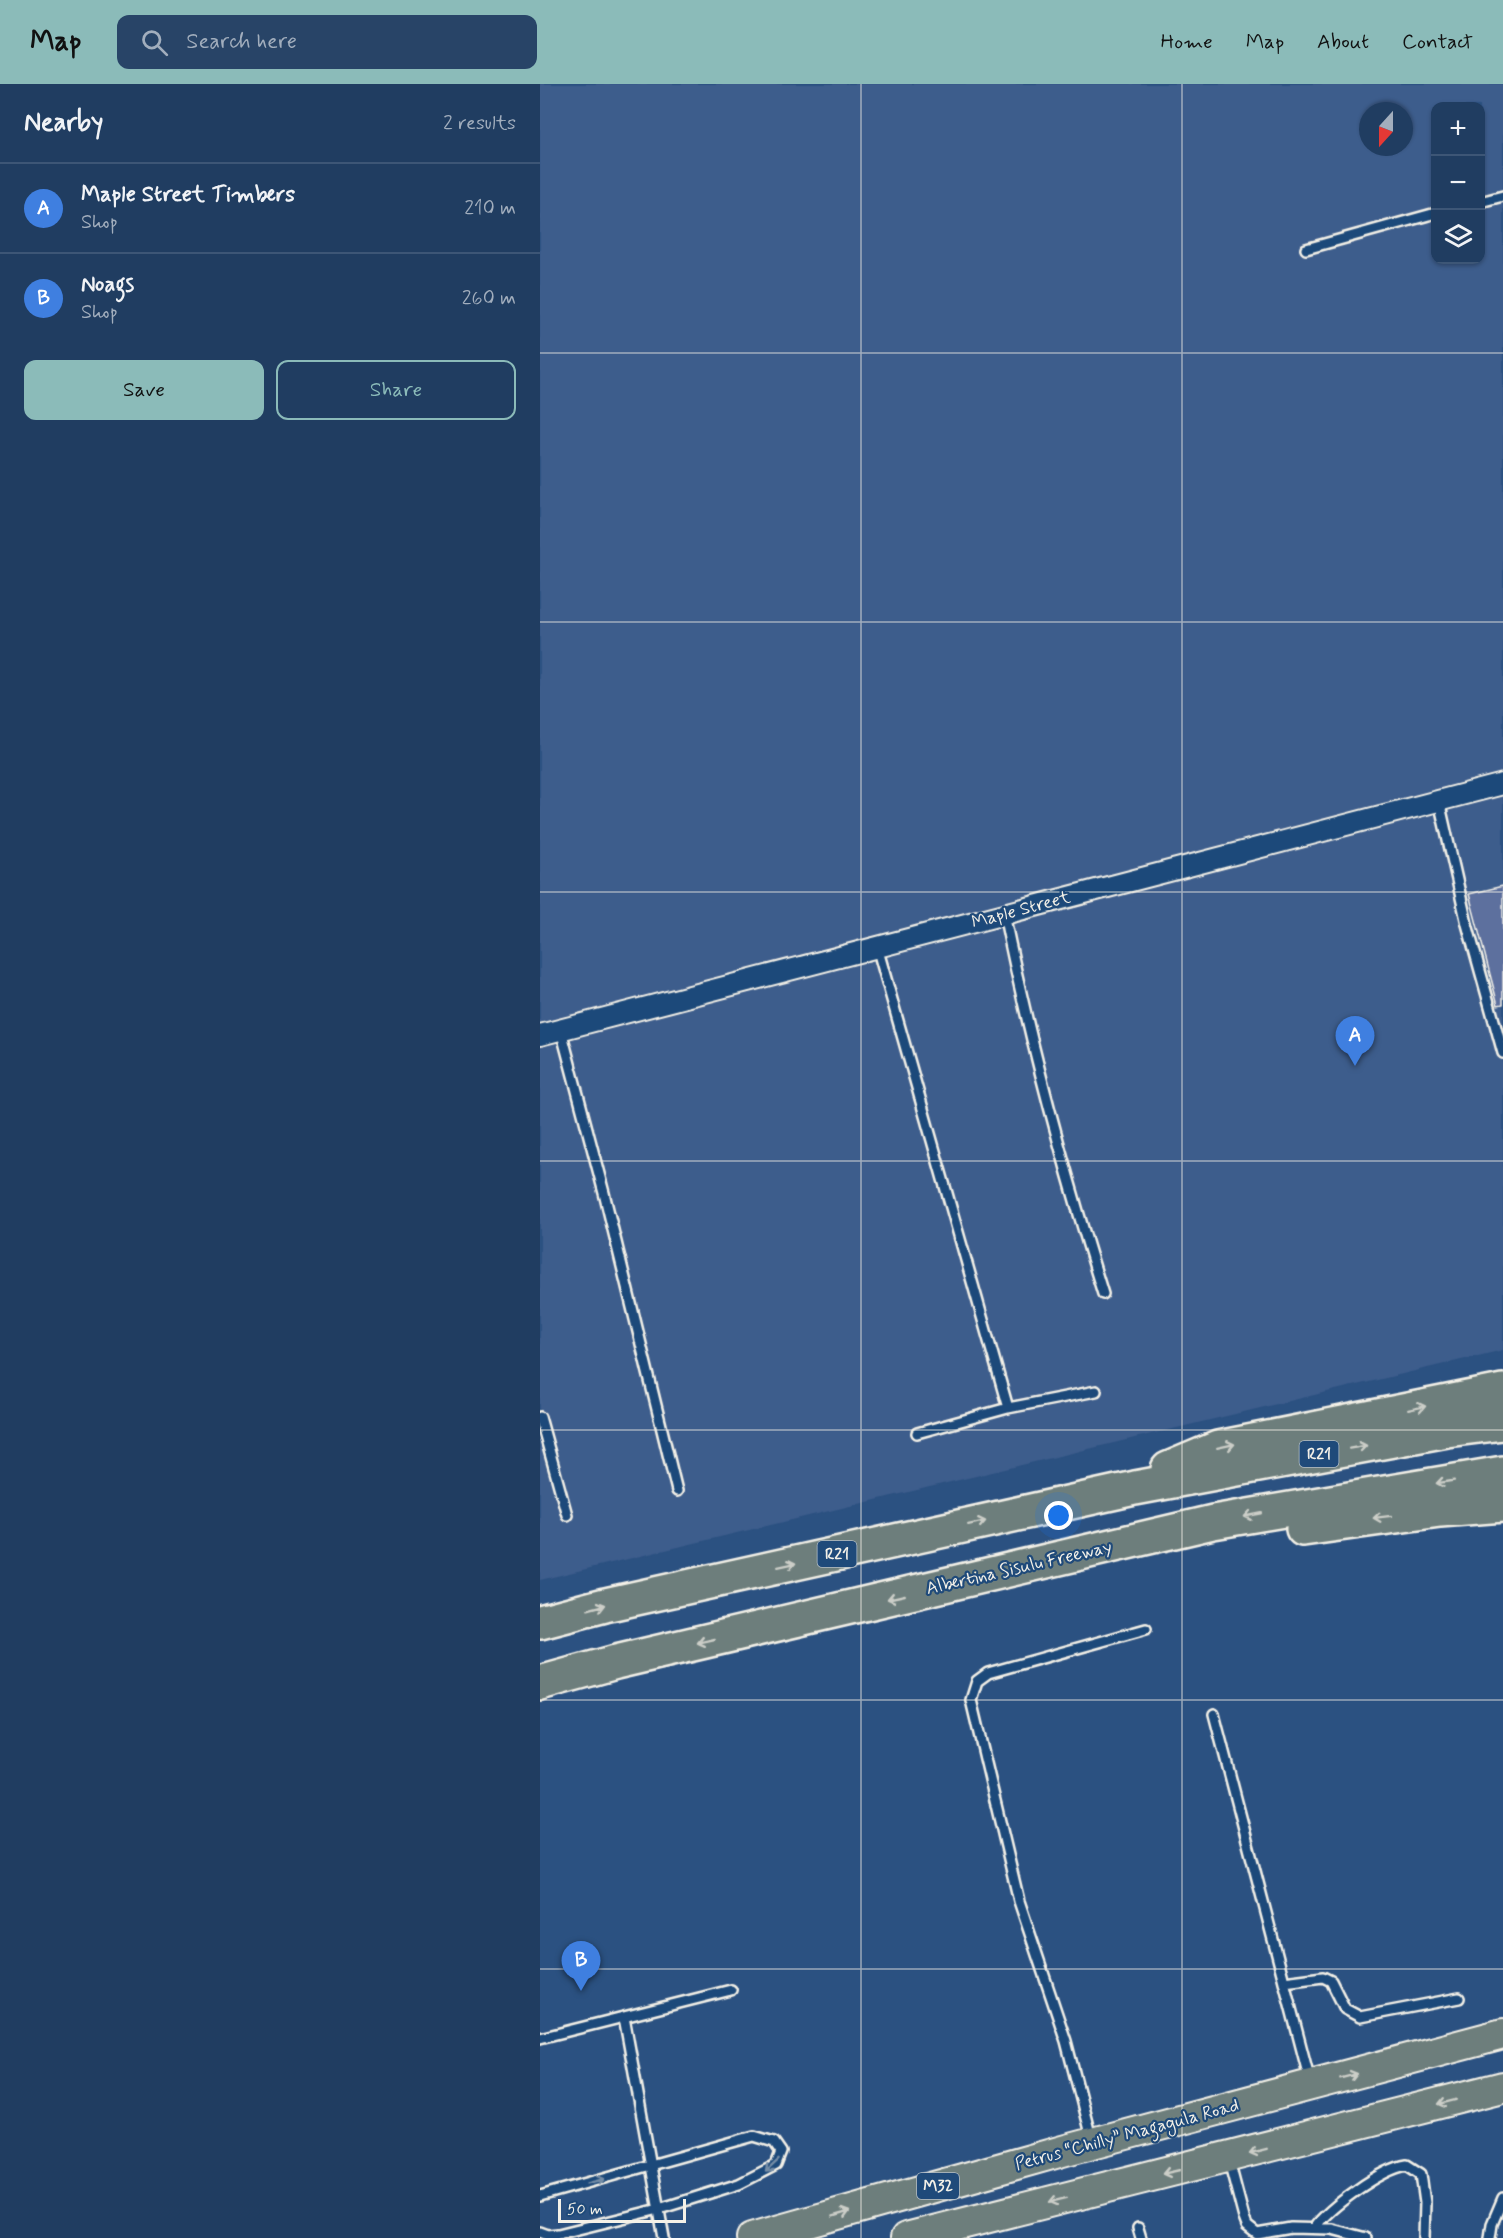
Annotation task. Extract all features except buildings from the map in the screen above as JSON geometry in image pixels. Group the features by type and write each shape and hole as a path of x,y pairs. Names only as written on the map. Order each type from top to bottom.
{"highway":[{"path":"1135,1488 1189,1458 1218,1448 1503,1391"},
{"name":"R21","path":"540,1622 605,1605 1135,1488 1447,1430 1503,1423"},
{"name":"Albertina Sisulu Freeway","path":"540,1683 616,1662 1213,1522 1503,1473"},
{"path":"1116,1545 1152,1548 1206,1545 1354,1521 1503,1504"}],"main road":[{"name":"Petrus “Chilly” Magagula Road","path":"752,2238 1503,2034"},
{"name":"M32","path":"906,2238 1503,2087"}],"street":[{"name":"Maple Street","path":"540,1035 1503,784"}],"lane":[{"path":"1485,201 1503,196"},
{"path":"1306,249 1431,214"},
{"path":"1439,801 1467,924 1503,1053"},
{"path":"1004,914 1021,999 1064,1166 1103,1294"},
{"path":"877,947 1008,1408"},
{"path":"561,1030 604,1193 677,1491"},
{"path":"917,1433 1008,1408 1096,1391"},
{"path":"540,1417 567,1515"},
{"path":"1092,2144 1066,2041 1018,1900 971,1700 976,1681 988,1672 1146,1629"},
{"path":"1214,1714 1312,2086"},
{"path":"1284,1982 1323,1977 1331,1981 1345,2009 1360,2017 1459,1998"},
{"path":"540,2038 731,1990"},
{"path":"624,2017 664,2238"},
{"path":"540,2196 754,2136 774,2142 781,2152 776,2165 766,2173 739,2184 659,2209 558,2234 548,2235 540,2232"},
{"path":"1228,2158 1244,2218 1247,2226 1257,2236 1291,2228 1314,2228 1332,2229 1366,2238"},
{"path":"1314,2228 1371,2181 1394,2167 1407,2165 1421,2174 1424,2186 1424,2238"},
{"path":"1490,2238 1492,2224 1503,2198"},
{"path":"1138,2228 1141,2238"}],"shaded area":[{"path":"540,84 1503,84 1503,1350 540,1580"}],"place":[{"name":"Maple Street Timbers","path":"1355,1066"},
{"name":"Noags","path":"581,1991"}]}
